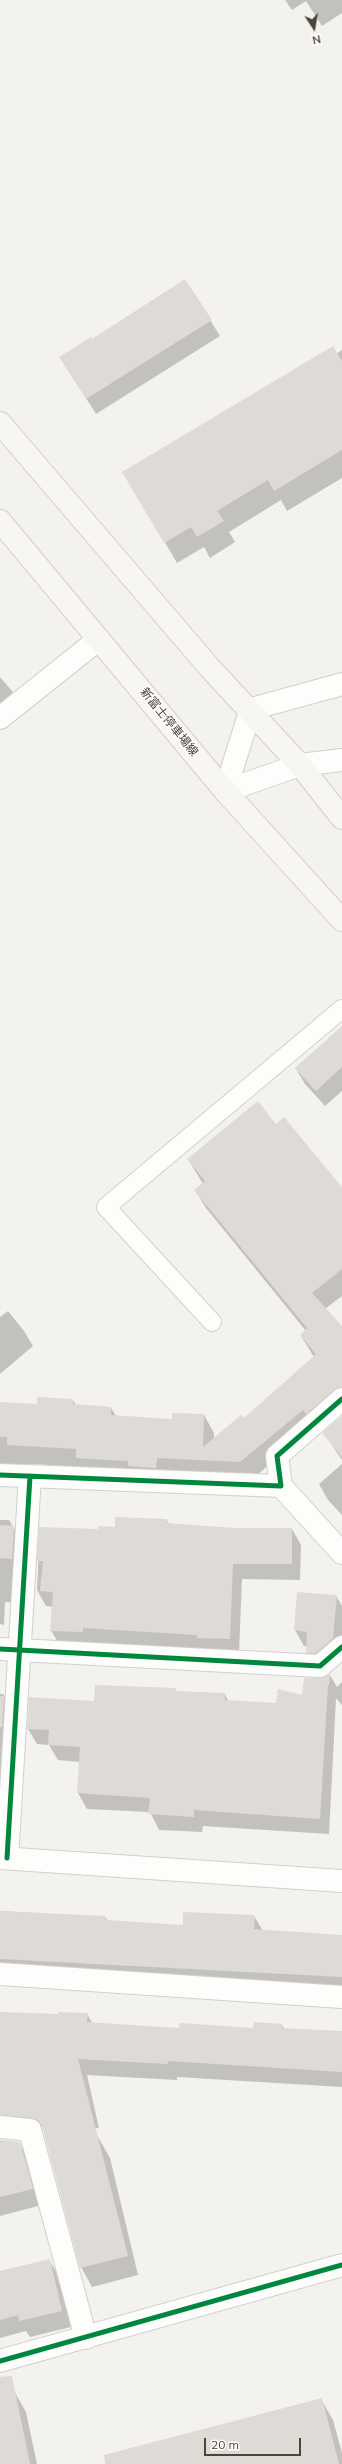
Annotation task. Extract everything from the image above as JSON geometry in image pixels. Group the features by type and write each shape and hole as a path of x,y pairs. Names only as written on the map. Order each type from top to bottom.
{"main road":[{"path":"0,423 209,667 250,709 300,765 342,818"},
{"name":"新富士停車場線","path":"0,521 225,791 342,920"}],"street":[{"path":"0,718 99,638"},
{"path":"225,791 250,709 342,684"},
{"path":"225,791 300,765 342,760"},
{"path":"342,1399 277,1456 282,1486 342,1553"},
{"path":"0,1475 282,1486"},
{"path":"30,1476 10,1650 4,1858 342,1881"},
{"path":"10,1650 320,1666 342,1647"},
{"path":"0,1974 342,1997"},
{"path":"0,2128 30,2130 86,2338"},
{"path":"0,2361 342,2265"}],"lane":[{"path":"212,1322 106,1207 342,1009"}],"building":[{"path":"185,279 212,320 86,399 59,357 91,337 92,339"},
{"path":"333,346 342,361 342,450 274,491 268,480 217,511 224,521 197,537 191,527 164,543 122,472"},
{"path":"342,1026 342,1067 316,1091 295,1068"},
{"path":"258,1101 276,1124 284,1117 342,1187 342,1269 312,1293 342,1326 342,1387 334,1390 306,1414 303,1410 240,1462 157,1458 156,1468 128,1466 128,1461 76,1458 76,1449 7,1445 7,1437 0,1437 0,1402 37,1404 37,1397 73,1399 73,1404 111,1407 111,1415 172,1419 172,1413 204,1414 203,1447 241,1415 244,1418 316,1354 300,1335 307,1328 194,1190 205,1181 187,1159"},
{"path":"342,1416 342,1457 322,1433"},
{"path":"115,1517 167,1519 167,1523 235,1528 292,1528 292,1564 233,1564 230,1639 197,1638 197,1635 83,1628 83,1632 50,1631 53,1592 40,1591 43,1561 37,1561 39,1527 98,1529 98,1526 115,1527"},
{"path":"0,1525 14,1526 12,1559 0,1558"},
{"path":"297,1592 337,1595 333,1638 316,1653 306,1653 307,1632 294,1630"},
{"path":"330,1674 329,1686 328,1684 320,1819 194,1810 194,1817 148,1814 150,1798 77,1793 80,1747 48,1745 49,1730 27,1729 29,1697 94,1701 95,1685 176,1688 176,1691 225,1693 225,1700 276,1703 278,1689 302,1695 304,1678 320,1678"},
{"path":"0,1696 4,1696 2,1727 0,1727"},
{"path":"0,1911 106,1916 106,1920 183,1925 183,1912 255,1915 254,1929 342,1935 342,1977 0,1959"},
{"path":"0,2012 58,2014 58,2012 88,2013 87,2022 179,2028 179,2023 253,2028 254,2022 282,2024 282,2028 342,2031 342,2072 168,2061 168,2064 78,2059 128,2256 80,2268 42,2126 38,2120 32,2118 0,2115"},
{"path":"0,2140 20,2142 33,2189 0,2197"},
{"path":"50,2259 62,2311 19,2321 18,2315 0,2320 0,2271"},
{"path":"12,2376 30,2464 0,2464 0,2377"},
{"path":"322,2398 339,2464 105,2464 104,2455"}],"cycle path":[{"path":"0,1475 281,1486 277,1456 342,1399"},
{"path":"7,1858 30,1476"},
{"path":"0,1649 320,1666 342,1647"},
{"path":"0,2361 342,2265"}]}
